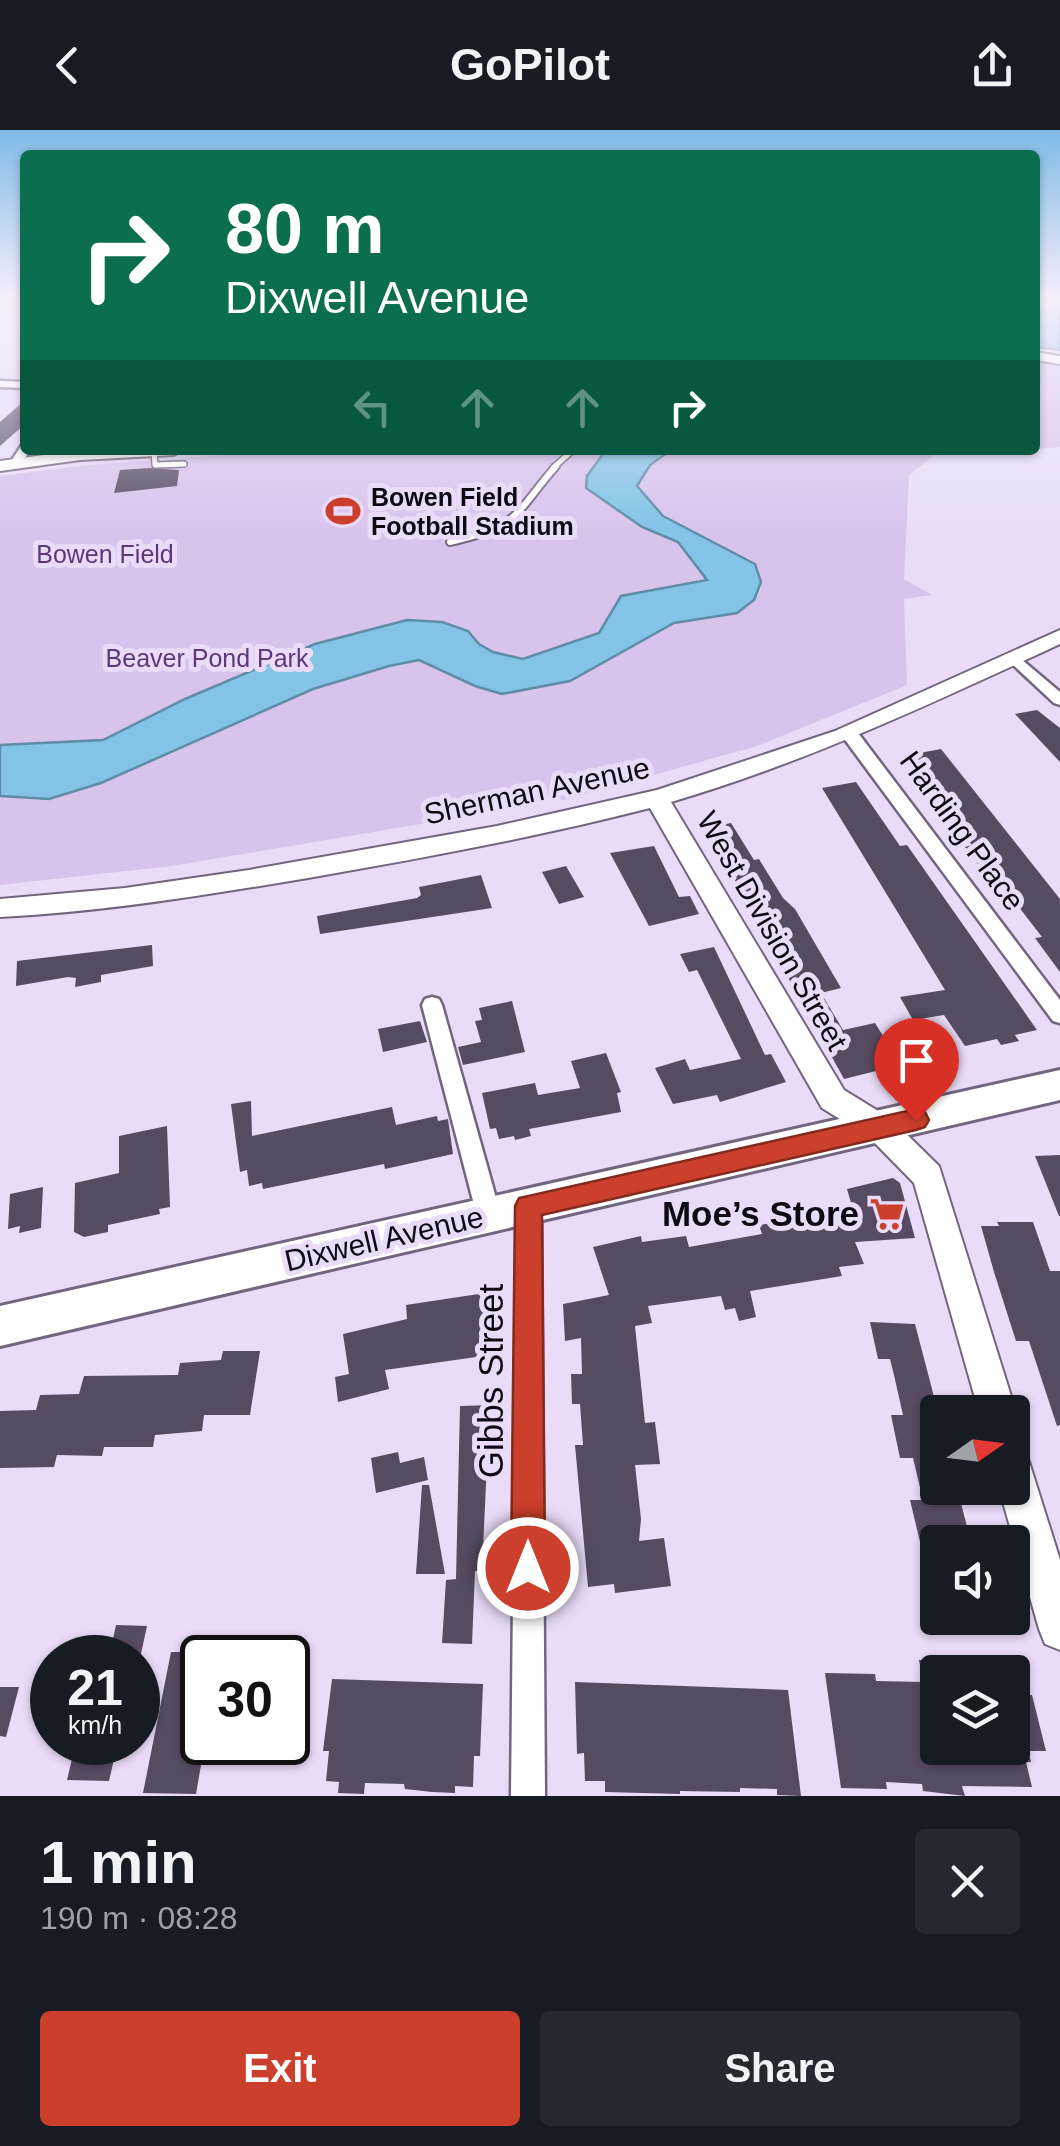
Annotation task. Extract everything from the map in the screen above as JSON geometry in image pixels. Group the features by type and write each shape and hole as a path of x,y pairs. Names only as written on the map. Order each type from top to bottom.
{"main road":[{"path":"14,459 94,455"},
{"name":"Sherman Avenue","path":"0,908 87,902 247,879 462,841 657,799 767,765 849,733 1060,636"},
{"name":"West Division Street","path":"657,799 833,1099 880,1128 928,1176 992,1395"},
{"name":"Dixwell Avenue","path":"0,1326 1060,1085"},
{"path":"1023,1505 1060,1630"}],"street":[{"path":"1014,658 1060,700"},
{"name":"Harding Place","path":"849,733 1060,1015"},
{"path":"432,1005 488,1216"},
{"name":"Gibbs Street","path":"528,1796 529,1206"}],"lane":[{"path":"450,542 494,532 515,519 565,455"}],"green space":[{"path":"1040,376 1060,376 1060,447 1040,449"},
{"name":"Beaver Pond Park","path":"223,455 934,455 909,475 904,579 932,595 904,599 907,685 757,746 568,799 172,866 0,885 0,476"}],"water":[{"path":"602,455 664,455 650,465 637,486 663,516 755,564 761,582 754,600 737,613 674,623 570,681 502,694 419,660 389,666 313,689 101,783 49,799 0,796 0,745 103,740 185,699 315,644 407,620 442,622 468,631 493,652 523,659 599,633 621,596 707,580 678,542 642,527 586,488 587,476"}],"building":[{"path":"20,404 20,428 0,446 0,422"},
{"path":"120,470 179,470 177,486 114,493"},
{"path":"1037,710 1060,728 1060,762 1015,714"},
{"path":"941,749 1060,899 1060,972 1035,938 1042,937 1018,906 1011,908 965,847 972,845 903,756"},
{"path":"856,782 900,846 907,845 1037,1030 1015,1035 1019,1041 1001,1045 997,1039 965,1046 944,1015 913,1020 900,997 945,990 822,788"},
{"path":"731,823 754,860 759,859 783,898 795,909 841,988 821,993 843,1030 875,1023 896,1066 844,1079 706,828"},
{"path":"654,846 679,897 690,896 699,914 649,926 610,853"},
{"path":"566,866 584,897 559,904 542,872"},
{"path":"481,875 492,908 320,934 317,916 417,898 421,895 419,887"},
{"path":"152,945 153,966 101,975 101,982 75,987 76,978 68,977 16,986 17,961"},
{"path":"714,947 765,1055 771,1054 786,1082 720,1102 717,1095 673,1104 655,1068 685,1059 690,1070 741,1059 697,970 689,972 680,954"},
{"path":"512,1001 525,1052 463,1065 458,1047 481,1042 475,1021 482,1020 479,1008"},
{"path":"420,1021 427,1042 383,1052 378,1029"},
{"path":"606,1053 621,1092 617,1093 621,1112 529,1129 531,1136 515,1140 514,1136 499,1139 496,1128 490,1129 482,1093 535,1083 538,1095 580,1088 571,1061"},
{"path":"251,1101 252,1136 392,1107 396,1125 437,1116 438,1121 448,1119 453,1154 263,1189 262,1183 249,1186 247,1170 240,1172 231,1104"},
{"path":"167,1126 170,1207 159,1209 160,1214 108,1225 108,1232 84,1237 74,1232 75,1183 119,1173 119,1136"},
{"path":"1060,1155 1060,1216 1059,1216 1035,1156"},
{"path":"893,1178 900,1183 915,1238 855,1242 864,1264 839,1267 842,1276 750,1291 756,1317 739,1321 735,1308 725,1310 721,1296 648,1306 652,1323 635,1326 645,1423 655,1422 660,1464 635,1465 641,1519 639,1541 664,1538 671,1586 615,1593 614,1584 588,1587 575,1445 583,1445 580,1404 572,1404 571,1374 582,1374 581,1338 565,1341 563,1304 609,1295 593,1247 641,1236 642,1242 686,1236 689,1247 762,1234 759,1225 853,1210 847,1189"},
{"path":"43,1187 41,1228 19,1233 20,1226 8,1229 10,1194"},
{"path":"997,1222 1033,1222 1050,1271 1060,1271 1057,1426 1029,1341 1016,1341 994,1272 981,1226 999,1226"},
{"path":"485,1293 497,1354 385,1370 389,1389 338,1402 335,1377 349,1374 343,1334 407,1319 406,1305"},
{"path":"870,1322 915,1324 934,1395 920,1395 920,1487 913,1458 900,1458 891,1415 903,1415 890,1359 878,1359"},
{"path":"223,1351 260,1351 250,1415 204,1415 202,1431 155,1435 153,1447 104,1447 102,1456 57,1455 54,1467 0,1468 0,1411 36,1410 40,1395 79,1394 84,1376 178,1375 180,1363 221,1360"},
{"path":"495,1405 494,1461 487,1462 482,1571 475,1571 472,1644 442,1643 446,1580 456,1579 460,1406"},
{"path":"398,1452 400,1463 424,1457 428,1480 376,1493 371,1458"},
{"path":"422,1485 429,1485 445,1574 416,1574"},
{"path":"910,1500 920,1500 920,1505 961,1505 967,1525 920,1525 920,1542"},
{"path":"116,1625 147,1626 145,1635 114,1635"},
{"path":"171,1652 180,1652 180,1765 201,1765 196,1794 143,1793 149,1765 160,1765 160,1707"},
{"path":"825,1673 875,1674 876,1681 920,1682 920,1765 1027,1765 1032,1787 962,1786 965,1796 923,1791 922,1784 886,1782 887,1789 841,1788"},
{"path":"332,1679 483,1684 480,1756 474,1756 473,1787 455,1786 455,1793 405,1789 404,1784 365,1783 364,1794 338,1793 339,1782 326,1781 329,1751 323,1751"},
{"path":"575,1682 788,1690 801,1796 777,1795 777,1789 740,1788 740,1792 680,1794 605,1792 605,1781 585,1781 584,1753 577,1754"},
{"path":"0,1687 19,1687 6,1737 0,1736"},
{"path":"1030,1695 1032,1695 1046,1751 1030,1751"},
{"path":"71,1765 113,1765 109,1781 67,1780"}],"place":[{"name":"Bowen Field Football Stadium","path":"343,511"},
{"name":"Moe’s Store","path":"887,1214"}],"route":[{"path":"528,1568 529,1206 916,1120"}],"park label":[{"name":"Bowen Field","path":"105,554"}]}
